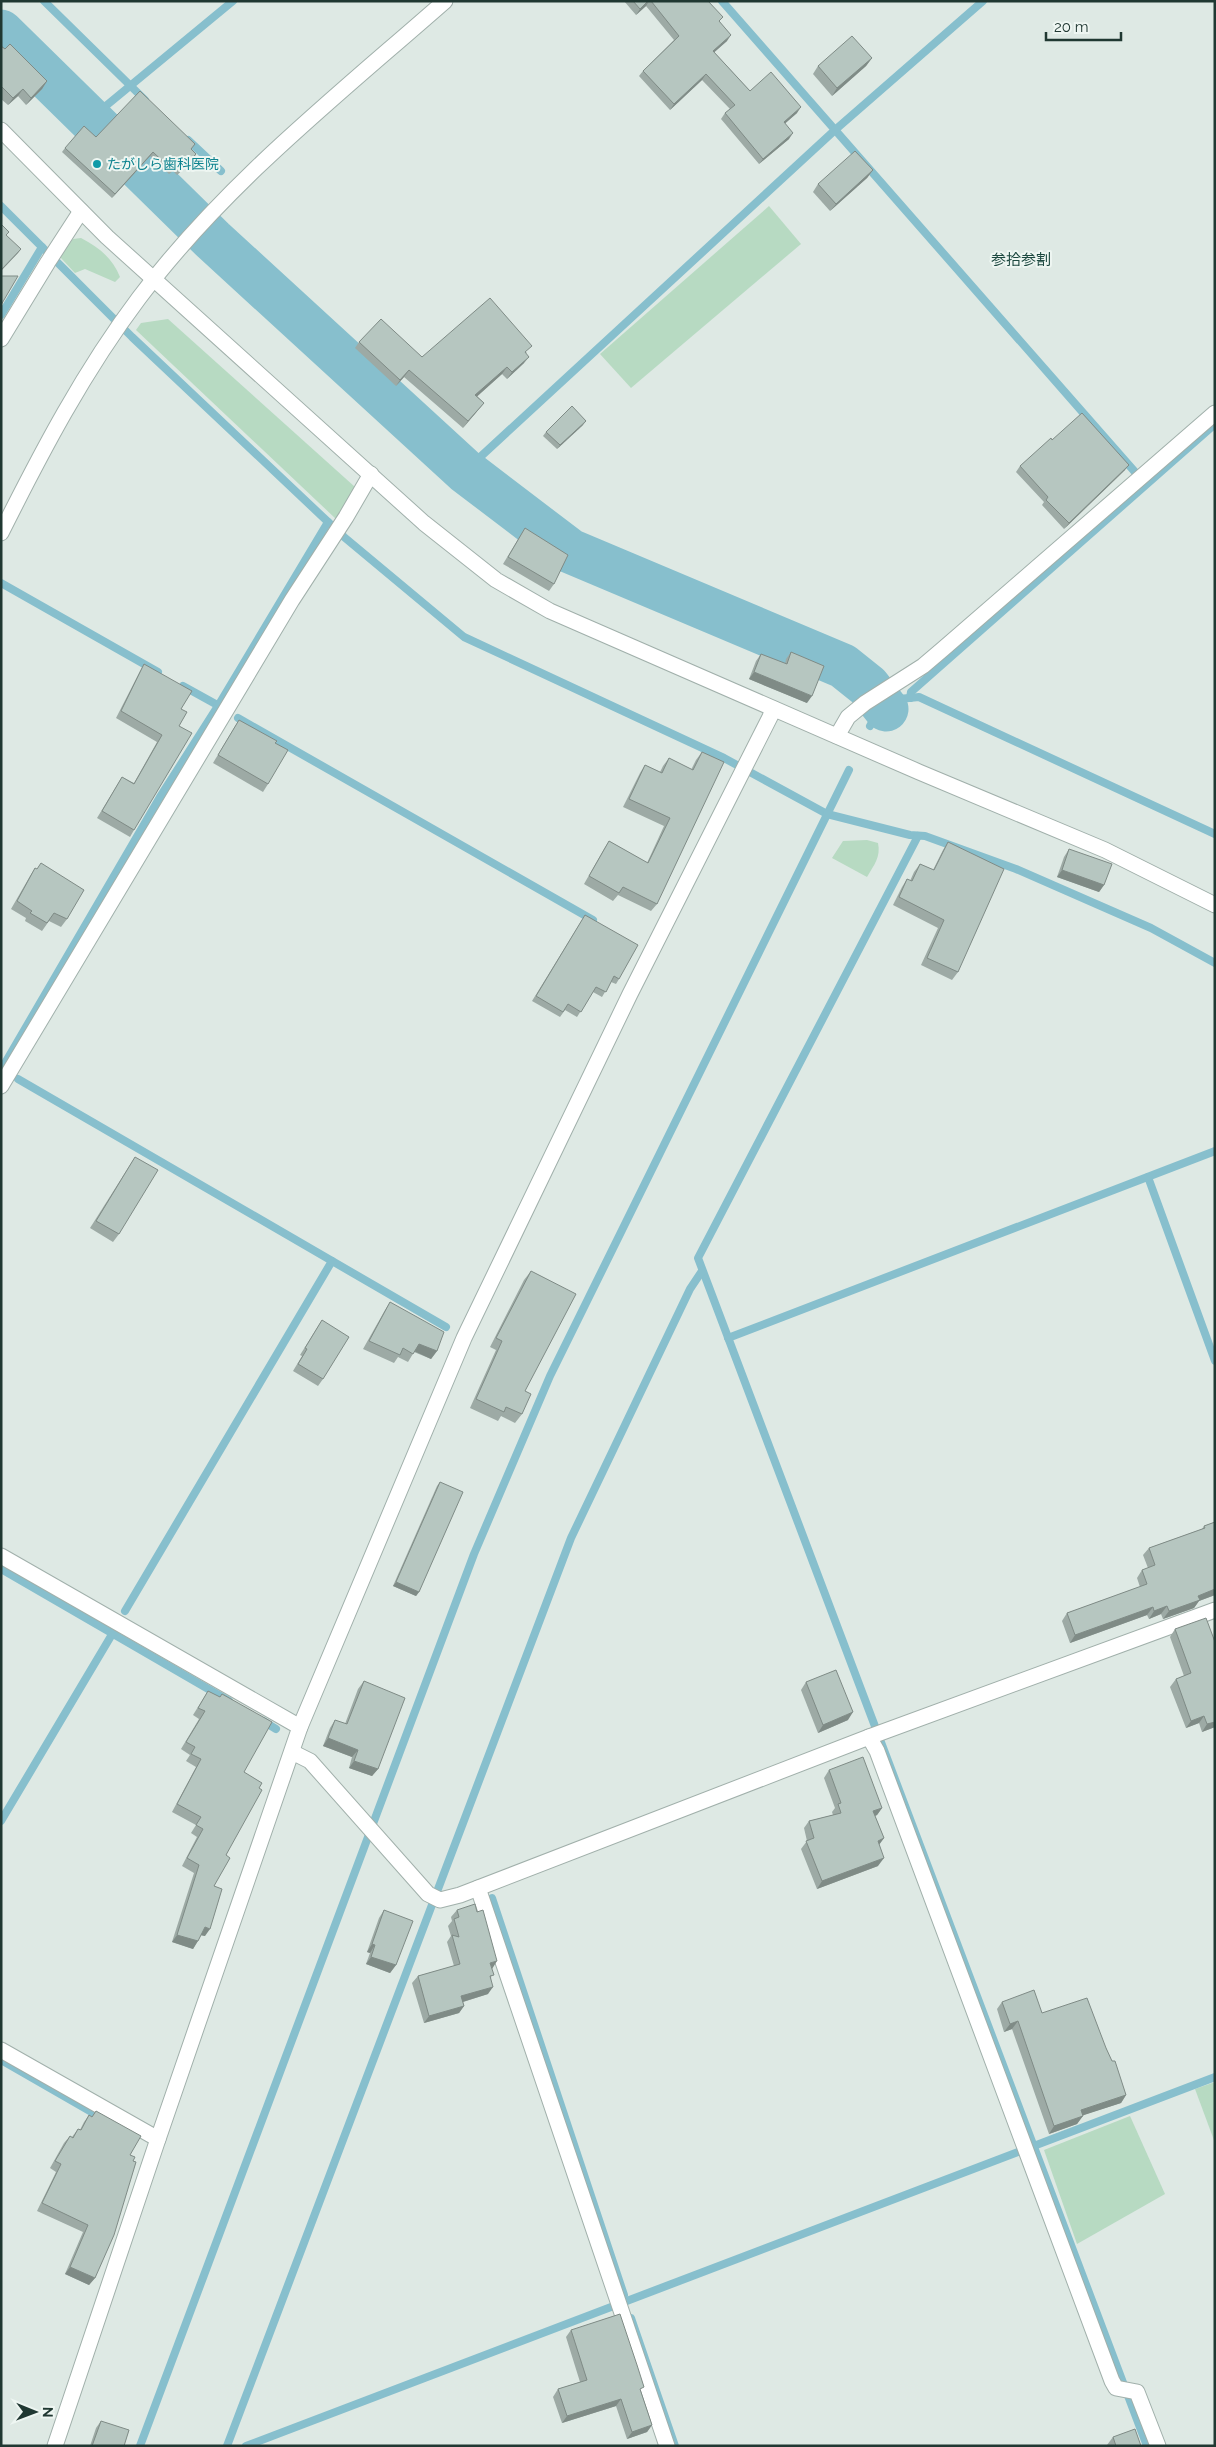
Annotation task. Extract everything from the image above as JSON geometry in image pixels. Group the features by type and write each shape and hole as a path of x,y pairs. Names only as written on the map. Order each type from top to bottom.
{"street":[{"path":"1,532 57,423 126,317 189,238 250,173 445,1"},
{"path":"1,130 81,212 154,280 469,560 522,596 550,611 774,709 1106,850 1215,905"},
{"path":"1,339 81,212"},
{"path":"837,736 848,717 943,649 1215,413"},
{"path":"1,1086 292,600 343,522 371,474"},
{"path":"55,2446 158,2139 300,1727 464,1338 600,1056 774,709"},
{"path":"1,1556 300,1727"},
{"path":"292,1752 310,1760 362,1822 433,1897 460,1895 875,1735 1215,1610"},
{"path":"875,1735 883,1769 1112,2381 1116,2388 1137,2392 1158,2446"},
{"path":"478,1888 667,2446"},
{"path":"1,2050 158,2139"}],"green space":[{"path":"769,206 801,244 631,388 600,354"},
{"path":"81,238 94,245 109,259 120,277 115,282 85,269 75,273 60,257 73,239"},
{"path":"168,319 355,487 336,519 136,330 141,323"},
{"path":"867,840 878,843 879,853 867,877 832,858 843,841"},
{"path":"1215,2082 1215,2143 1195,2089"},
{"path":"1130,2116 1165,2194 1077,2244 1044,2150"}],"building":[{"path":"633,1 648,1 640,9"},
{"path":"651,1 708,1 723,17 719,21 731,35 713,51 750,91 771,72 801,107 784,122 793,133 763,159 725,113 735,105 706,74 674,104 643,71 679,36"},
{"path":"852,36 872,58 837,88 818,66"},
{"path":"10,44 47,81 31,98 23,89 13,98 1,86 1,46 5,49"},
{"path":"140,91 195,144 191,149 196,154 180,171 176,167 172,170 153,152 115,194 65,148 84,126 96,137"},
{"path":"855,151 873,170 836,204 818,184"},
{"path":"1,224 9,232 6,235 21,249 1,270"},
{"path":"1,276 18,276 1,305"},
{"path":"490,298 532,346 525,352 529,357 512,372 507,367 475,395 484,403 468,421 409,370 400,380 359,342 381,319 422,357"},
{"path":"572,406 586,421 560,445 546,432"},
{"path":"1082,413 1129,465 1069,523 1046,500 1048,497 1020,466"},
{"path":"525,528 568,555 554,584 508,557"},
{"path":"791,652 824,666 812,696 754,672 761,654 787,664"},
{"path":"144,664 192,691 181,709 187,712 179,726 192,733 134,830 102,811 122,777 134,784 162,735 121,711"},
{"path":"239,720 277,741 275,743 288,750 268,784 218,755"},
{"path":"702,752 724,762 657,904 623,887 619,893 589,876 609,841 648,863 670,818 629,799 645,765 662,773 669,758 693,770"},
{"path":"948,842 1004,869 958,972 927,958 944,920 899,897 907,879 912,881 920,864 934,870"},
{"path":"1069,849 1112,864 1104,885 1062,870"},
{"path":"41,863 84,890 67,919 54,913 47,923 30,913 32,911 17,901 35,868 37,869"},
{"path":"585,915 638,945 619,979 614,976 606,992 596,987 581,1012 568,1004 563,1012 536,996"},
{"path":"135,1157 158,1170 119,1234 96,1221"},
{"path":"531,1271 576,1294 525,1391 531,1394 522,1414 506,1407 504,1412 476,1399 502,1341 496,1338"},
{"path":"390,1302 444,1332 437,1351 419,1344 413,1354 403,1348 400,1355 369,1341"},
{"path":"322,1320 349,1337 323,1379 298,1364 307,1349 305,1348"},
{"path":"440,1482 463,1492 419,1592 396,1582"},
{"path":"1215,1522 1215,1589 1198,1596 1200,1600 1169,1611 1167,1606 1154,1611 1153,1607 1075,1635 1067,1613 1147,1584 1142,1570 1155,1565 1149,1548 1205,1528 1204,1526"},
{"path":"1206,1618 1215,1642 1215,1722 1207,1724 1204,1716 1191,1721 1176,1679 1191,1673 1175,1629"},
{"path":"836,1670 853,1712 823,1725 806,1682"},
{"path":"364,1681 405,1698 378,1769 354,1761 358,1750 328,1738 335,1720 347,1724"},
{"path":"208,1691 220,1697 222,1694 272,1722 244,1772 262,1783 259,1788 262,1790 226,1855 230,1858 214,1886 222,1889 210,1929 205,1927 198,1941 177,1935 199,1865 187,1858 203,1829 196,1825 201,1817 177,1804 201,1759 191,1754 195,1747 186,1742 205,1711 198,1708"},
{"path":"863,1757 882,1808 873,1811 884,1838 878,1841 884,1858 822,1881 806,1841 814,1838 809,1821 841,1813 838,1804 841,1803 829,1770"},
{"path":"475,1904 477,1912 483,1910 497,1961 490,1963 494,1975 490,1976 493,1987 461,1996 464,2006 429,2016 418,1976 460,1964 452,1935 459,1937 454,1919 459,1917 457,1910"},
{"path":"384,1910 413,1921 396,1965 371,1957 375,1945 372,1944"},
{"path":"1034,1990 1042,2013 1087,1998 1106,2048 1112,2061 1115,2061 1126,2095 1081,2110 1083,2116 1054,2126 1018,2021 1010,2024 1002,2002"},
{"path":"96,2111 141,2136 130,2155 135,2157 133,2161 136,2162 114,2235 95,2278 70,2267 88,2225 42,2203 61,2164 55,2161 70,2136 73,2138 78,2129 81,2130 89,2115 92,2117"},
{"path":"620,2314 644,2387 640,2389 652,2425 632,2432 621,2399 567,2416 558,2389 587,2380 571,2330"},
{"path":"101,2421 129,2430 124,2446 92,2446"},
{"path":"1135,2429 1141,2446 1116,2446 1113,2437"}],"waterway":[{"path":"44,1 145,100"},
{"path":"90,119 233,1"},
{"path":"722,1 1135,472"},
{"path":"465,471 835,130 983,1"},
{"path":"1,32 213,240 465,471 570,551 843,666 868,686 886,709"},
{"path":"188,140 221,171"},
{"path":"1,206 132,337 344,537 464,637 724,758 827,814 910,835 925,836 1016,869 1151,928 1215,963"},
{"path":"1,315 42,247"},
{"path":"910,698 911,692 1215,424"},
{"path":"1,1070 160,797 218,706 328,522"},
{"path":"1,583 158,672"},
{"path":"183,686 221,707"},
{"path":"870,726 875,717 899,699 919,697 1215,834"},
{"path":"238,718 593,920"},
{"path":"140,2446 474,1554 550,1376 849,770"},
{"path":"918,836 698,1258 1147,2446"},
{"path":"18,1079 446,1327"},
{"path":"728,1338 1215,1151"},
{"path":"1148,1177 1215,1361"},
{"path":"125,1611 332,1261"},
{"path":"227,2446 571,1538 690,1289 702,1271"},
{"path":"1,1569 229,1701"},
{"path":"1,1821 114,1631"},
{"path":"263,1721 276,1729"},
{"path":"492,1898 624,2295"},
{"path":"1,2060 102,2118"},
{"path":"246,2446 1215,2077"},
{"path":"631,2318 675,2446"}],"place":[{"name":"たがしら歯科医院","path":"97,164"}],"district":[{"name":"参拾参割","path":"1021,260"}]}
